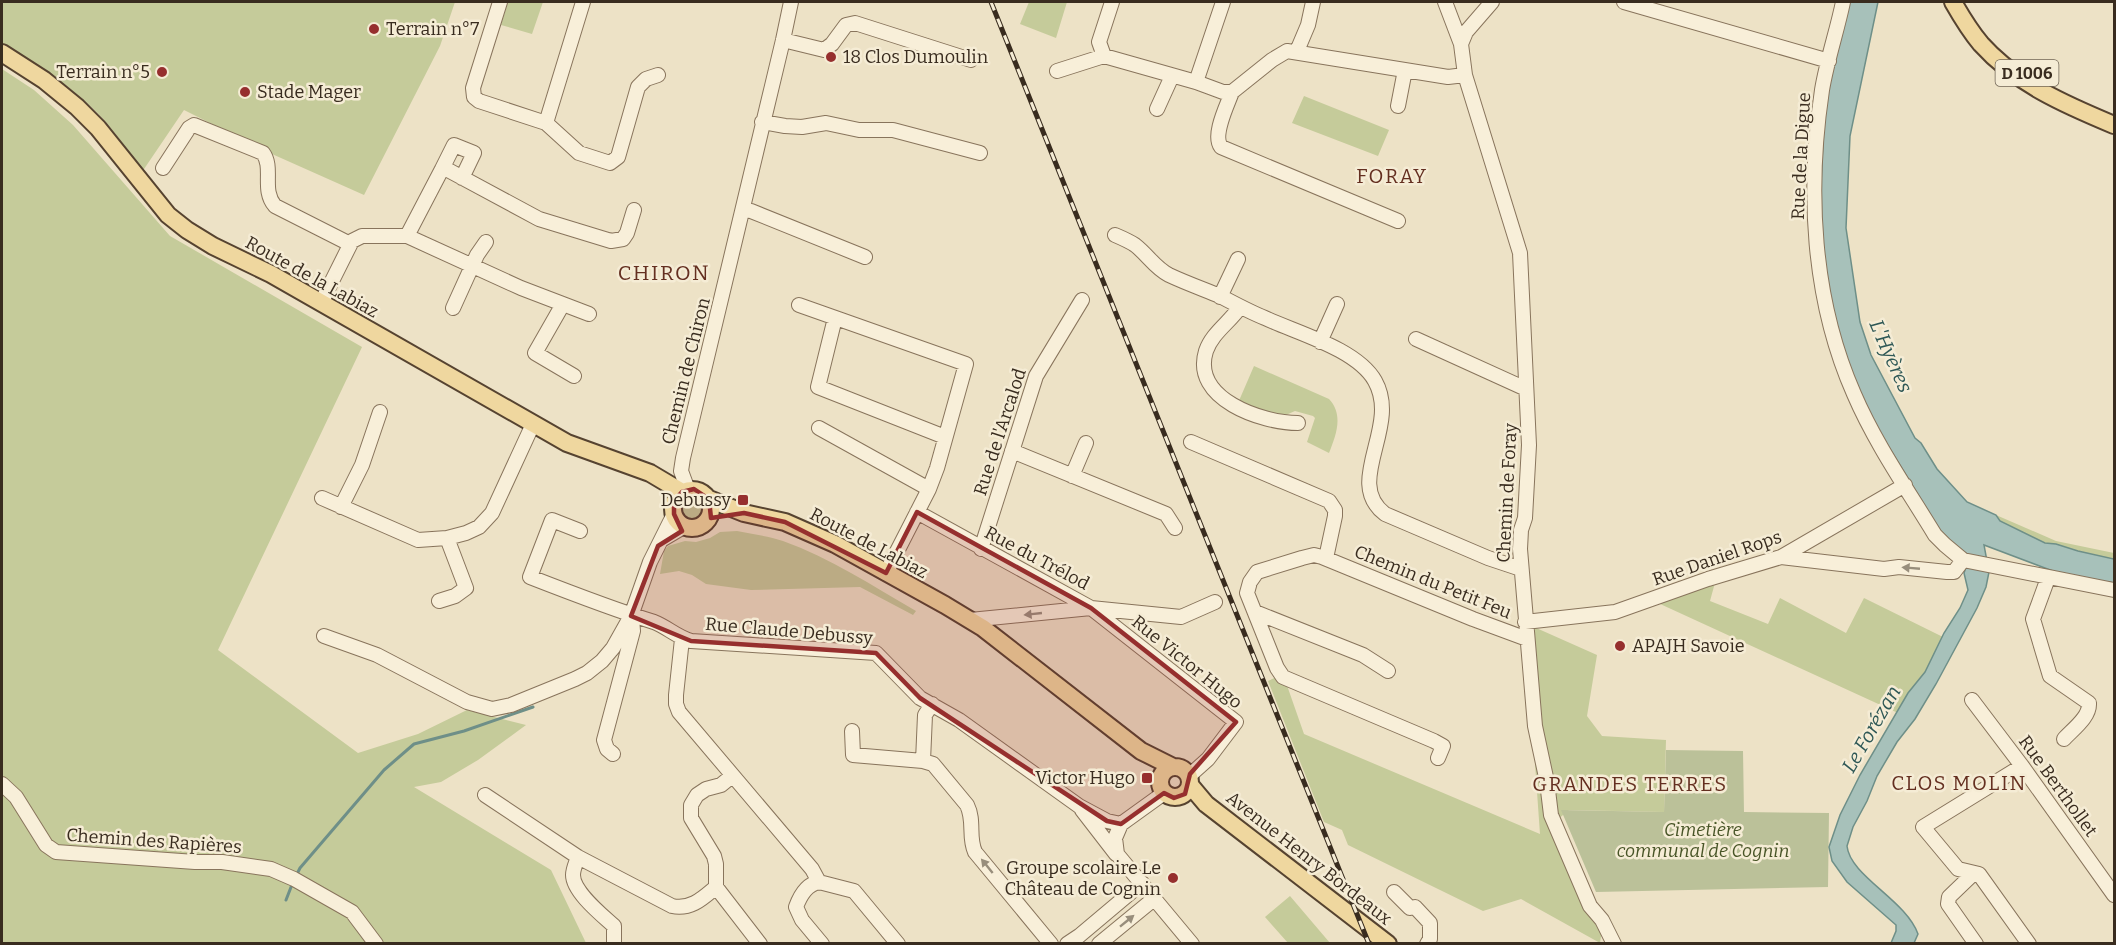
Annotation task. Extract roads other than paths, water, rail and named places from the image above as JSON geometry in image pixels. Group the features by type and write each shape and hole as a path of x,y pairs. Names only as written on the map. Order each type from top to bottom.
{"main road":[{"name":"D 1006","path":"1953,2 1979,42 2017,76 2058,101 2115,125"},
{"name":"D 1006","path":"1963,2 1986,35 2020,69 2115,118"},
{"name":"Route de la Labiaz","path":"2,53 44,80 77,107 98,128 165,212 213,246 271,274 567,443 657,477 685,491"},
{"path":"657,477 677,516 694,528 710,517 709,499 700,491 685,491 674,501 677,516"},
{"name":"Route de Labiaz","path":"709,499 744,513 785,522 835,544 970,620"},
{"name":"Route de Labiaz","path":"710,517 744,513"},
{"path":"970,620 1141,751 1166,779 1174,798 1188,785"},
{"name":"Avenue Henry Bordeaux","path":"1166,779 1183,769 1188,785 1206,804 1388,944"}],"street":[{"path":"501,2 473,88 474,97 479,101 546,123 579,153 597,165 610,163 618,158 638,87 646,79 658,75"},
{"path":"546,123 583,2"},
{"name":"Chemin de Chiron","path":"685,491 681,471 791,2"},
{"path":"1104,56 1099,42 1112,2"},
{"path":"1196,82 1223,2"},
{"path":"1297,51 1308,25 1313,2"},
{"name":"Chemin de Foray","path":"1445,2 1461,44 1465,75 1520,253 1529,445 1525,518 1520,537 1521,569 1535,726 1547,782 1551,815 1590,906 1602,920 1614,944"},
{"path":"1461,44 1466,32 1492,2"},
{"path":"1624,2 1828,61"},
{"name":"Rue de la Digue","path":"1843,2 1828,61 1818,121 1815,172 1814,226 1828,315 1854,394 1868,424 1935,535 1944,546 1965,560"},
{"path":"783,40 824,50 832,44 846,25 855,23 971,60"},
{"path":"1398,221 1221,147 1217,134 1232,92 1287,51 1448,77 1465,75"},
{"path":"1057,71 1104,56 1223,92 1232,92"},
{"path":"1398,106 1405,70"},
{"path":"1157,109 1172,76"},
{"path":"2058,101 2115,118"},
{"path":"762,122 802,127 826,123 859,130 893,130 980,153"},
{"path":"163,168 189,128 194,125 229,139 266,156 268,194 275,206 350,244"},
{"path":"407,236 454,145 474,153 462,178"},
{"path":"442,169 539,219 611,241 623,240 634,210"},
{"path":"743,210 752,211 865,257"},
{"path":"1115,235 1136,246 1161,271 1320,342 1359,363 1374,380 1380,393 1383,416 1369,476 1371,495 1379,510 1488,558 1521,569"},
{"path":"321,303 350,244 356,238 407,236 472,267 590,314"},
{"path":"453,308 477,255 486,242"},
{"path":"1220,297 1238,259"},
{"name":"Rue de l'Arcalod","path":"981,549 1036,376 1082,300"},
{"path":"563,304 535,353 574,376"},
{"path":"1320,342 1337,304"},
{"path":"799,305 966,364 928,489 886,573"},
{"path":"1240,307 1232,319 1215,335 1205,353 1206,372 1212,388 1228,403 1245,412 1281,423 1298,423"},
{"path":"835,318 818,387 945,437"},
{"path":"1416,339 1526,389"},
{"path":"341,507 362,465 380,412"},
{"path":"322,498 418,540 447,538 466,533 479,527 492,513 533,424"},
{"path":"819,428 928,489"},
{"name":"Chemin du Petit Feu","path":"1191,442 1329,501 1335,510 1335,516 1326,558"},
{"path":"1072,476 1086,443"},
{"path":"1012,451 1166,514 1175,528"},
{"name":"Chemin de Chiron","path":"657,477 681,471"},
{"name":"Rue Daniel Rops","path":"1525,622 1615,612 1708,579 1781,557 1905,485"},
{"name":"Rue du Trélod","path":"917,512 1091,608 1181,617 1215,602"},
{"path":"324,636 377,655 467,702 492,709 511,705 587,673 602,661 613,648 631,616 650,562 677,516"},
{"name":"Rue Claude Debussy","path":"580,531 552,520 530,577 631,616 656,623 682,639 691,641 876,653 920,698 959,720 1079,806 1107,821 1121,824"},
{"path":"439,601 455,596 466,588 447,538"},
{"name":"Chemin du Petit Feu","path":"1438,758 1443,746 1434,741 1283,677 1277,668 1247,593 1250,582 1257,572 1314,555 1527,639"},
{"path":"1781,557 1884,569 1899,567 1947,572 1954,572 1965,560 2115,590"},
{"path":"2048,578 2032,620 2050,676 2089,703 2090,708 2064,739"},
{"path":"970,620 1091,608"},
{"name":"Rue Victor Hugo","path":"1091,608 1236,722 1188,785"},
{"path":"1255,612 1363,656 1388,670"},
{"path":"613,754 607,749 604,740 633,631 631,616"},
{"path":"682,639 676,704 685,720 812,868 819,882"},
{"name":"Rue Berthollet","path":"1972,700 2022,765 2115,895"},
{"path":"923,761 925,715 932,705"},
{"path":"852,731 853,754 933,764 968,805 971,813 972,845 975,852 1051,944"},
{"path":"2022,765 1923,827 1958,869 1979,874 2029,944"},
{"path":"732,776 722,784 706,789 697,795 690,810 694,826 714,856 716,887 759,944"},
{"path":"1117,854 1115,838 1121,824 1166,779"},
{"name":"Chemin des Rapières","path":"2,784 16,797 46,845 57,852 243,864 271,869 352,912 376,944"},
{"path":"485,795 578,857 661,901 681,908 696,903 716,887"},
{"name":"Rue Claude Debussy","path":"1079,806 1192,944"},
{"path":"578,857 573,874 574,884 580,893 614,926 614,944"},
{"path":"1974,873 1949,897 1948,904 1976,944"},
{"path":"822,944 802,920 796,907 805,891 813,883 819,882 854,891 898,944"},
{"path":"1067,944 1083,940 1143,883"},
{"path":"1394,892 1410,908 1415,907 1430,923 1430,939 1427,944"},
{"path":"1099,944 1155,898"}],"water":[{"path":"1848,2 1878,2 1850,136 1846,228 1860,322 1871,355 1915,438 1921,443 1937,469 1967,502 1996,515 2000,521 2045,543 2114,559 2114,583 2066,576 1984,545 1989,572 1986,587 1977,608 1936,684 1877,776 1853,827 1847,846 1850,857 1858,868 1912,922 1918,934 1914,943 1891,943 1896,925 1847,882 1832,861 1829,847 1840,815 1860,775 1908,693 1925,672 1944,633 1960,608 1968,590 1964,573 1970,556 1949,541 1941,532 1877,428 1856,387 1832,313 1819,227 1825,95"}],"waterway":[{"path":"296,876 300,868 384,770 414,744 464,731 533,707"},
{"path":"286,900 293,882"}],"railway":[{"path":"991,2 1369,944"}],"place":[{"name":"Terrain n°7","path":"374,29"},
{"name":"18 Clos Dumoulin","path":"831,57"},
{"name":"Terrain n°5","path":"162,72"},
{"name":"Stade Mager","path":"245,92"},
{"name":"Debussy","path":"743,500"},
{"name":"APAJH Savoie","path":"1620,646"},
{"name":"Victor Hugo","path":"1147,778"},
{"name":"Groupe scolaire Le Château de Cognin","path":"1173,878"}],"district":[{"name":"FORAY","path":"1392,176"},
{"name":"CHIRON","path":"664,273"},
{"name":"CLOS MOLIN","path":"1959,783"},
{"name":"GRANDES TERRES","path":"1630,784"}],"water label":[{"name":"L'Hyères","path":"1891,356"},
{"name":"Le Forézan","path":"1871,729"}],"park label":[{"name":"Cimetière communal de Cognin","path":"1703,840"}]}
